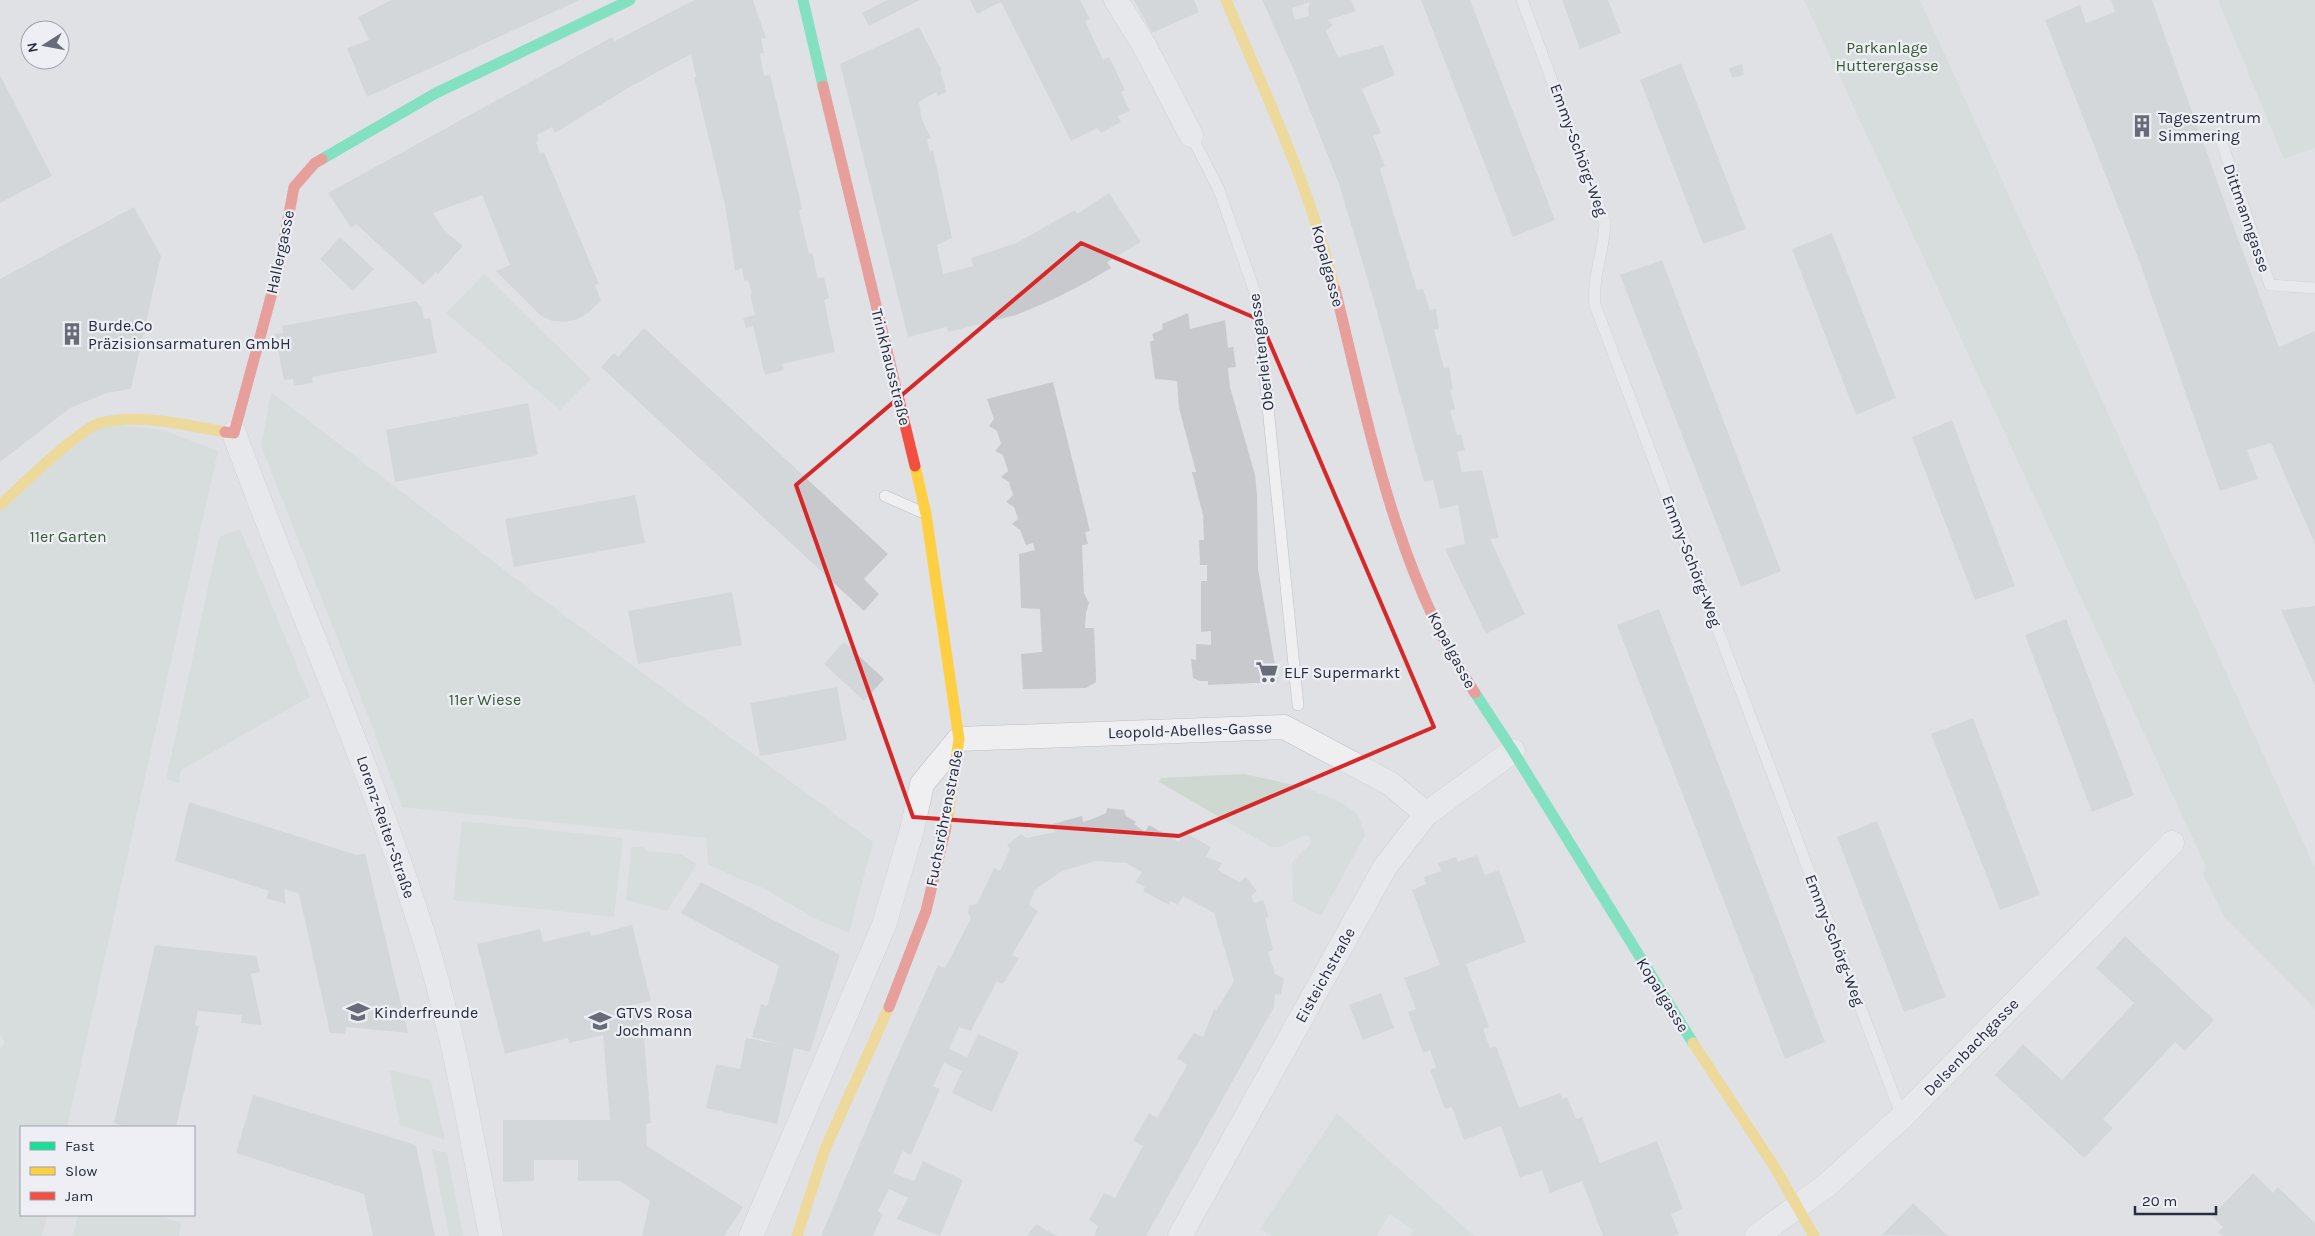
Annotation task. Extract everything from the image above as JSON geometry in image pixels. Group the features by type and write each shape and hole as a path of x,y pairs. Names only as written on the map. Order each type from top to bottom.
{"street":[{"name":"Hallergasse","path":"234,433 279,267 294,187 315,163 436,93 630,0"},
{"name":"Trinkhausstraße","path":"803,0 926,514 959,739"},
{"name":"Oberleitengasse","path":"1116,0 1144,45 1191,136"},
{"name":"Kopalgasse","path":"1226,0 1303,181 1327,256 1375,452 1408,556 1436,624 1467,681 1513,751 1721,1088 1774,1166 1814,1236"},
{"path":"0,505 67,445 98,423 135,418 234,433"},
{"name":"Lorenz-Reiter-Straße","path":"234,433 304,617 326,665 363,760 428,951 455,1062 491,1236"},
{"name":"Leopold-Abelles-Gasse","path":"959,739 1284,727 1391,784 1426,814"},
{"name":"Fuchsröhrenstraße","path":"751,1236 884,924 912,830 922,784 959,739"},
{"name":"Fuchsröhrenstraße","path":"797,1236 825,1149 889,1008 926,911 946,826 959,739"},
{"name":"Eisteichstraße","path":"1180,1236 1385,867 1426,814 1513,751"},
{"name":"Delsenbachgasse","path":"1757,1236 1827,1185 1902,1117 2172,843"}],"lane":[{"name":"Emmy-Schörg-Weg","path":"1522,0 1605,223 1605,244 1593,288 1595,305 1902,1117"},
{"name":"Oberleitengasse","path":"1191,136 1219,190 1257,298 1298,705"},
{"name":"Dittmanngasse","path":"2220,137 2270,285 2315,288"},
{"path":"885,496 926,514"}],"highlighted area":[{"path":"1081,243 1260,320 1434,727 1179,836 913,817 796,485"}],"green space":[{"name":"Parkanlage Hutterergasse","path":"1804,0 1920,0 2315,868 2315,1009 2225,918 2203,874 2206,867"},
{"path":"2218,0 2315,0 2315,148 2284,159"},
{"path":"484,274 591,379 560,410 446,313"},
{"name":"11er Wiese","path":"271,392 545,601 873,842 849,933 812,917 761,887 708,864 706,838 402,807 367,713 261,446"},
{"name":"11er Garten","path":"98,423 163,430 218,451 67,1126 20,1126 20,1216 47,1216 42,1236 0,1236 0,1050 5,1042 0,1035 0,505"},
{"path":"240,529 310,697 181,770 179,783 166,779 219,537"},
{"path":"1243,774 1302,787 1333,798 1356,813 1365,835 1321,916 1293,902 1292,862 1311,843 1310,837 1304,835 1279,847 1271,847 1159,782 1161,778"},
{"path":"462,821 623,838 614,917 453,900"},
{"path":"631,847 643,847 646,851 681,854 697,864 667,911 626,900"},
{"path":"389,1070 431,1080 445,1140 400,1125"},
{"path":"1337,1113 1474,1236 1410,1236 1413,1230 1390,1214 1376,1236 1272,1236 1260,1229"},
{"path":"432,1149 447,1153 463,1236 449,1236"},
{"path":"78,1216 160,1216 181,1223 179,1236 73,1236"}],"building":[{"path":"391,0 580,0 367,97 347,48 369,40 358,17"},
{"path":"694,0 753,0 766,38 761,39 764,53 760,54 764,76 770,75 802,208 799,211 809,254 812,253 818,278 824,277 829,298 824,300 835,352 782,364 784,370 765,375 753,326 746,328 743,318 755,315 750,294 752,294 748,280 744,281 742,268 735,271 726,210 694,77 696,77 691,54 628,88 555,133 552,127 537,135 539,141 536,142 540,153 544,152 599,284 595,285 601,300 588,313 578,319 566,322 552,321 541,316 496,271 510,265 482,195 433,213 444,230 463,246 438,274 436,272 423,285 356,224 351,228 328,193 612,37 615,41"},
{"path":"887,0 920,0 869,26 862,13"},
{"path":"970,0 1080,0 1090,19 1085,21 1103,60 1109,57 1125,90 1121,92 1130,111 1118,116 1121,122 1101,133 1098,128 1071,141 1001,2 977,14"},
{"path":"1134,0 1194,0 1199,12 1152,33"},
{"path":"1262,0 1351,0 1356,11 1328,20 1333,25 1326,31 1338,57 1383,45 1395,75 1362,89 1381,133 1373,136 1385,166 1380,169 1417,290 1423,289 1430,310 1436,309 1439,328 1434,330 1444,368 1449,367 1453,389 1450,390 1455,409 1450,411 1457,435 1461,434 1465,450 1457,452 1462,472 1482,470 1499,538 1490,539 1525,614 1486,634 1445,549 1465,544 1458,505 1440,509 1433,480 1424,482 1374,301 1339,184 1295,73","holes":["1310,2 1309,16 1295,20 1292,8"]},
{"path":"1421,0 1470,0 1555,220 1513,237"},
{"path":"1562,0 1608,0 1621,33 1580,49"},
{"path":"2111,0 2152,0 2279,347 2315,331 2315,544 2271,443 2247,450 2258,479 2220,491 2140,263 2045,20 2080,5 2086,23 2115,12"},
{"path":"919,27 942,71 940,72 947,92 938,96 936,92 919,102 922,120 931,138 927,140 930,152 933,150 952,238 937,245 943,274 973,266 971,258 1016,243 1075,210 1077,214 1109,193 1141,242 1107,262 1111,268 1054,299 1016,315 948,332 947,327 908,337 840,64"},
{"path":"1681,63 1746,229 1703,244 1640,80"},
{"path":"1742,64 1744,75 1732,78 1729,68"},
{"path":"0,75 52,176 0,203"},
{"name":"Burde.Co Präzisionsarmaturen GmbH","path":"134,207 161,256 131,389 107,393 70,408 0,462 0,279"},
{"path":"1832,233 1896,398 1856,415 1792,249"},
{"path":"340,237 374,269 353,291 320,259"},
{"path":"1662,260 1781,571 1741,587 1620,275"},
{"path":"416,301 421,307 424,319 430,318 437,353 312,377 313,383 294,386 293,379 284,380 275,334 283,333 282,326"},
{"path":"1188,313 1190,329 1225,320 1228,348 1233,347 1236,367 1228,368 1230,387 1255,475 1258,569 1278,682 1208,685 1208,681 1200,681 1193,678 1191,659 1196,660 1196,644 1211,645 1211,631 1201,632 1201,581 1207,581 1207,565 1200,565 1199,540 1204,540 1203,515 1192,472 1196,472 1179,408 1177,381 1155,379 1150,342 1154,340 1152,334 1163,329 1162,324"},
{"path":"644,328 888,554 864,579 879,594 864,611 601,367 614,353 618,357"},
{"path":"1053,382 1090,531 1085,532 1088,544 1082,545 1084,593 1089,603 1085,628 1094,628 1096,682 1086,688 1023,689 1021,654 1042,652 1040,609 1021,608 1019,554 1035,550 1033,543 1026,545 1020,530 1012,524 1018,519 1014,507 1006,502 1013,495 1009,482 1001,477 1008,471 1003,455 995,451 1001,444 997,431 989,426 994,419 987,399"},
{"path":"528,403 538,455 395,482 386,430"},
{"path":"1952,420 2015,586 1975,600 1912,437"},
{"path":"635,495 645,543 514,567 505,519"},
{"path":"732,592 742,645 638,664 628,611"},
{"path":"2315,606 2315,686 2281,610"},
{"path":"1659,609 1825,1042 1785,1059 1617,625"},
{"path":"2066,619 2134,795 2092,812 2025,635"},
{"path":"844,642 884,679 864,701 824,664"},
{"path":"837,687 847,740 760,756 750,703"},
{"path":"1973,718 2040,895 2000,910 1931,734"},
{"path":"189,802 357,855 365,853 408,1033 347,1027 345,1034 330,1033 299,894 284,889 286,904 266,898 269,891 175,861"},
{"path":"1107,808 1124,810 1126,816 1136,822 1134,824 1145,832 1149,825 1179,842 1184,832 1211,847 1206,857 1222,863 1218,870 1239,882 1246,877 1257,891 1251,896 1254,903 1263,900 1269,917 1265,918 1273,950 1268,952 1275,974 1284,979 1281,995 1275,994 1274,1007 1146,1236 1094,1236 1098,1226 1089,1220 1104,1193 1115,1198 1143,1146 1133,1141 1149,1113 1157,1118 1187,1065 1177,1058 1194,1033 1203,1037 1214,1009 1216,1011 1234,981 1214,913 1183,896 1178,905 1170,901 1169,905 1143,891 1145,887 1135,882 1142,872 1126,863 1096,861 1062,871 1035,890 1029,905 1038,911 1012,955 1019,958 1003,984 997,981 971,1031 959,1027 949,1049 967,1057 978,1034 1019,1052 992,1112 952,1093 962,1071 944,1063 933,1086 940,1089 911,1155 903,1151 893,1173 914,1181 923,1161 963,1180 940,1236 897,1219 908,1198 889,1189 878,1211 883,1214 873,1236 821,1236 938,965 945,968 971,918 968,913 969,905 977,904 994,868 1000,871 1010,849 1007,845 1021,834 1026,838 1056,832 1049,825 1082,816 1083,822 1106,813"},
{"path":"1877,821 1946,997 1904,1012 1837,837"},
{"path":"1477,855 1485,875 1499,870 1526,942 1466,964 1489,1027 1483,1029 1490,1048 1496,1046 1519,1108 1560,1093 1562,1099 1567,1097 1576,1119 1582,1117 1600,1163 1657,1141 1683,1209 1671,1214 1679,1234 1674,1236 1603,1236 1582,1181 1550,1193 1542,1170 1520,1178 1501,1126 1464,1140 1452,1107 1445,1109 1430,1070 1436,1067 1430,1050 1423,1053 1408,1012 1416,1009 1404,978 1440,965 1412,890 1426,884 1424,877 1441,871 1438,863 1456,857 1458,862"},
{"path":"701,882 840,955 810,1052 794,1048 777,1124 706,1108 716,1064 740,1069 746,1038 785,1045 752,1037 761,1004 767,1006 779,966 681,913"},
{"path":"632,925 651,1001 622,1007 624,1015 642,1014 651,1123 646,1124 647,1146 743,1207 724,1236 642,1236 650,1201 620,1181 578,1181 578,1160 534,1160 534,1181 503,1182 503,1120 610,1120 603,1035 569,1043 568,1038 505,1054 477,944 540,929 543,942 590,931 591,936"},
{"path":"2125,936 2214,1020 2185,1051 2175,1042 2103,1119 2113,1128 2084,1158 1995,1075 2023,1044 2062,1080 2134,1003 2096,968"},
{"path":"155,945 256,956 260,972 251,974 262,1025 241,1023 242,1015 198,1011 195,1025 199,1026 176,1126 123,1126 114,1123"},
{"path":"1381,993 1394,1028 1363,1040 1349,1005"},
{"path":"253,1095 416,1145 435,1236 373,1236 364,1194 236,1153"},
{"path":"2253,1173 2273,1193 2278,1187 2315,1223 2315,1236 2222,1236 2218,1232 2223,1227 2212,1216"},
{"path":"1913,1203 1948,1236 1882,1235"},
{"path":"1036,1224 1057,1236 1027,1236"}],"traffic: fast":[{"path":"322,159 436,93 630,0"},
{"path":"803,0 823,86"},
{"path":"1475,693 1513,751 1693,1043"}],"traffic: slow":[{"path":"1226,0 1300,178 1325,251 1335,289"},
{"path":"0,505 65,447 91,427 100,423 131,419 162,421 225,432"},
{"path":"915,466 926,514 959,739 946,827"},
{"path":"797,1236 825,1149 889,1007"},
{"path":"1693,1043 1774,1166 1814,1236"}],"traffic: jam":[{"path":"823,86 915,466"},
{"path":"225,432 234,433 279,267 294,187 315,163 322,159"},
{"path":"1335,289 1373,445 1405,549 1425,599 1448,647 1475,693"},
{"path":"889,1007 926,911 946,827"}],"place":[{"name":"Tageszentrum Simmering","path":"2142,126"},
{"name":"Burde.Co Präzisionsarmaturen GmbH","path":"72,334"},
{"name":"ELF Supermarkt","path":"1267,672"},
{"name":"Kinderfreunde","path":"358,1012"},
{"name":"GTVS Rosa Jochmann","path":"600,1021"}]}
